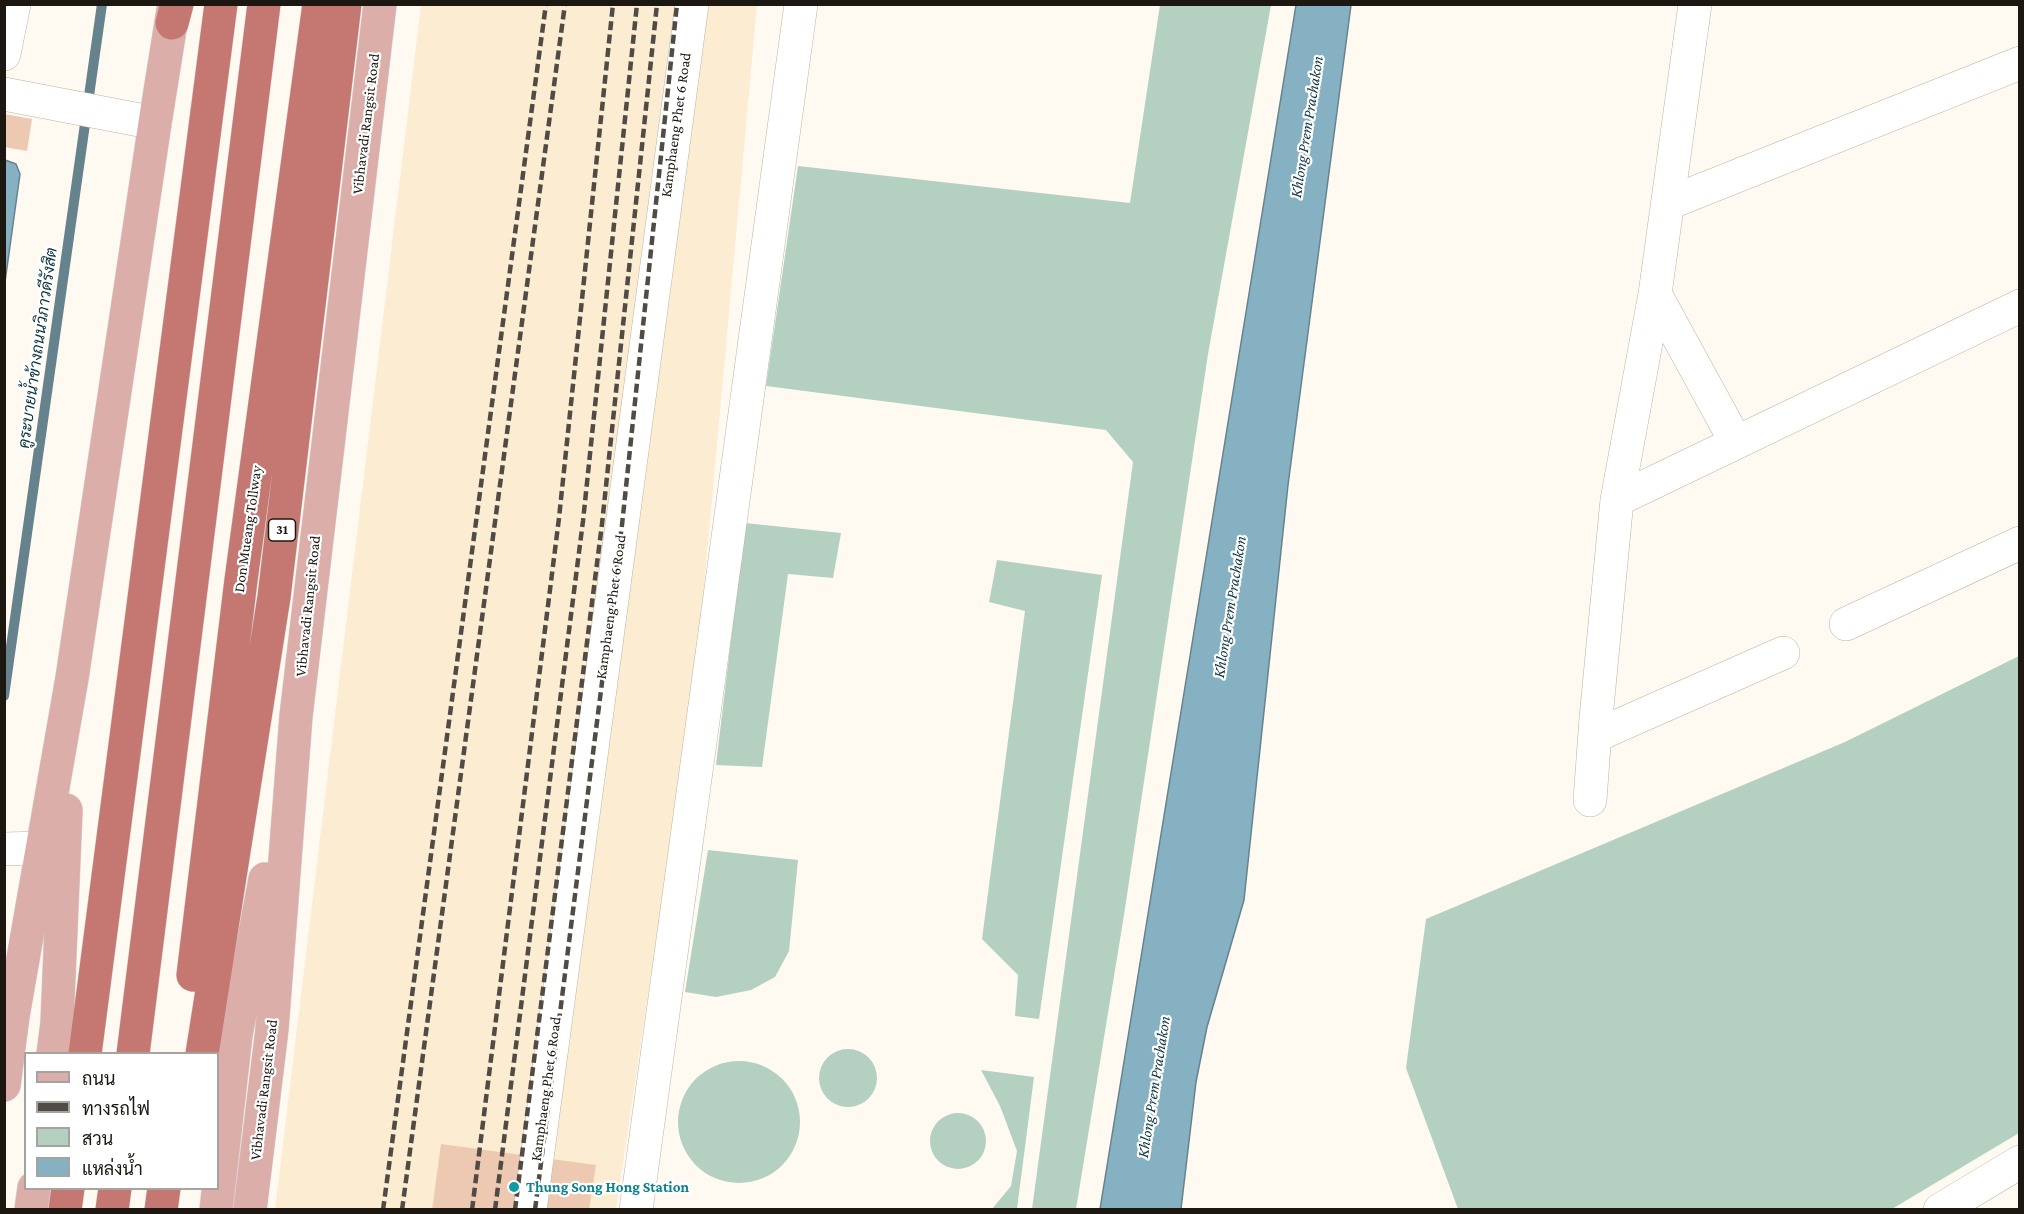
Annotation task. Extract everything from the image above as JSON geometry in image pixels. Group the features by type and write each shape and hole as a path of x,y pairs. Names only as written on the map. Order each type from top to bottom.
{"highway":[{"path":"85,1052 221,4"},
{"path":"133,1052 264,4"},
{"name":"Don Mueang Tollway","path":"183,1052 241,580 319,4"},
{"name":"31","path":"202,1052 274,597 345,4"},
{"path":"65,1209 68,1190"},
{"path":"112,1209 115,1190"},
{"path":"161,1209 164,1190"},
{"path":"182,1209 185,1190"}],"main road":[{"name":"Vibhavadi Rangsit Road","path":"250,1209 272,1029 296,716 380,4"},
{"path":"4,1085 9,1014 42,848 72,678 174,10"},
{"path":"55,1038 72,678"},
{"path":"219,1183 236,1035 296,716"},
{"path":"31,1209 34,1190"},
{"path":"216,1209 218,1190"}],"street":[{"path":"4,54 14,4"},
{"name":"Kamphaeng Phet 6 Road","path":"530,1209 692,4"},
{"path":"636,1209 801,4"},
{"path":"1590,800 1617,500 1655,294 1695,4"},
{"path":"1669,203 2019,63"},
{"path":"4,94 155,123"},
{"path":"1655,294 1736,442"},
{"path":"1617,500 2019,306"},
{"path":"1846,624 2019,543"},
{"path":"1594,736 1783,653"},
{"path":"4,849 42,848"},
{"path":"1941,1209 2019,1162"}],"shaded area":[{"path":"421,5 757,5 696,674 616,1209 275,1210"}],"green space":[{"path":"1160,5 1271,5 1208,354 1124,915 1076,1209 1032,1209 1133,462 1106,430 766,386 798,166 1130,203"},
{"path":"745,523 841,533 833,578 788,574 762,767 716,765"},
{"path":"997,560 1102,575 1039,1019 1015,1016 1018,975 982,939 1025,611 989,602"},
{"path":"2019,656 2019,1133 1892,1209 1458,1209 1406,1068 1426,919 1845,742"},
{"path":"708,850 798,860 789,951 775,977 751,990 716,997 685,992"},
{"path":"848,1049 859,1051 872,1062 877,1078 875,1089 864,1102 848,1107 837,1105 824,1094 819,1078 821,1067 832,1054"},
{"path":"739,1061 762,1065 782,1079 796,1099 800,1122 796,1145 782,1165 762,1179 739,1183 716,1179 696,1165 682,1145 678,1122 682,1099 696,1079 716,1065"},
{"path":"981,1070 1034,1077 1017,1209 992,1209 1011,1186 1017,1151 1000,1106"},
{"path":"958,1113 969,1115 978,1121 984,1130 986,1141 984,1152 978,1161 969,1167 958,1169 947,1167 938,1161 932,1152 930,1141 932,1130 938,1121 947,1115"}],"water":[{"name":"Khlong Prem Prachakon","path":"1296,5 1351,5 1288,485 1244,900 1207,1027 1196,1082 1181,1209 1100,1209"},
{"path":"5,160 16,164 20,174 5,282"}],"building":[{"path":"4,114 32,119 27,151 4,147"},
{"name":"Thung Song Hong Station","path":"441,1144 596,1165 589,1210 432,1210"}],"waterway":[{"name":"คูระบายน้ำข้างถนนวิภาวดีรังสิต","path":"4,696 102,4"}],"railway":[{"path":"383,1210 546,4"},
{"path":"402,1210 565,4"},
{"path":"472,1210 559,518 613,4"},
{"path":"495,1210 583,521 637,4"},
{"path":"515,1210 602,524 657,4"},
{"path":"535,1210 622,525 677,4"}],"place":[{"name":"Thung Song Hong Station","path":"514,1187"}]}
